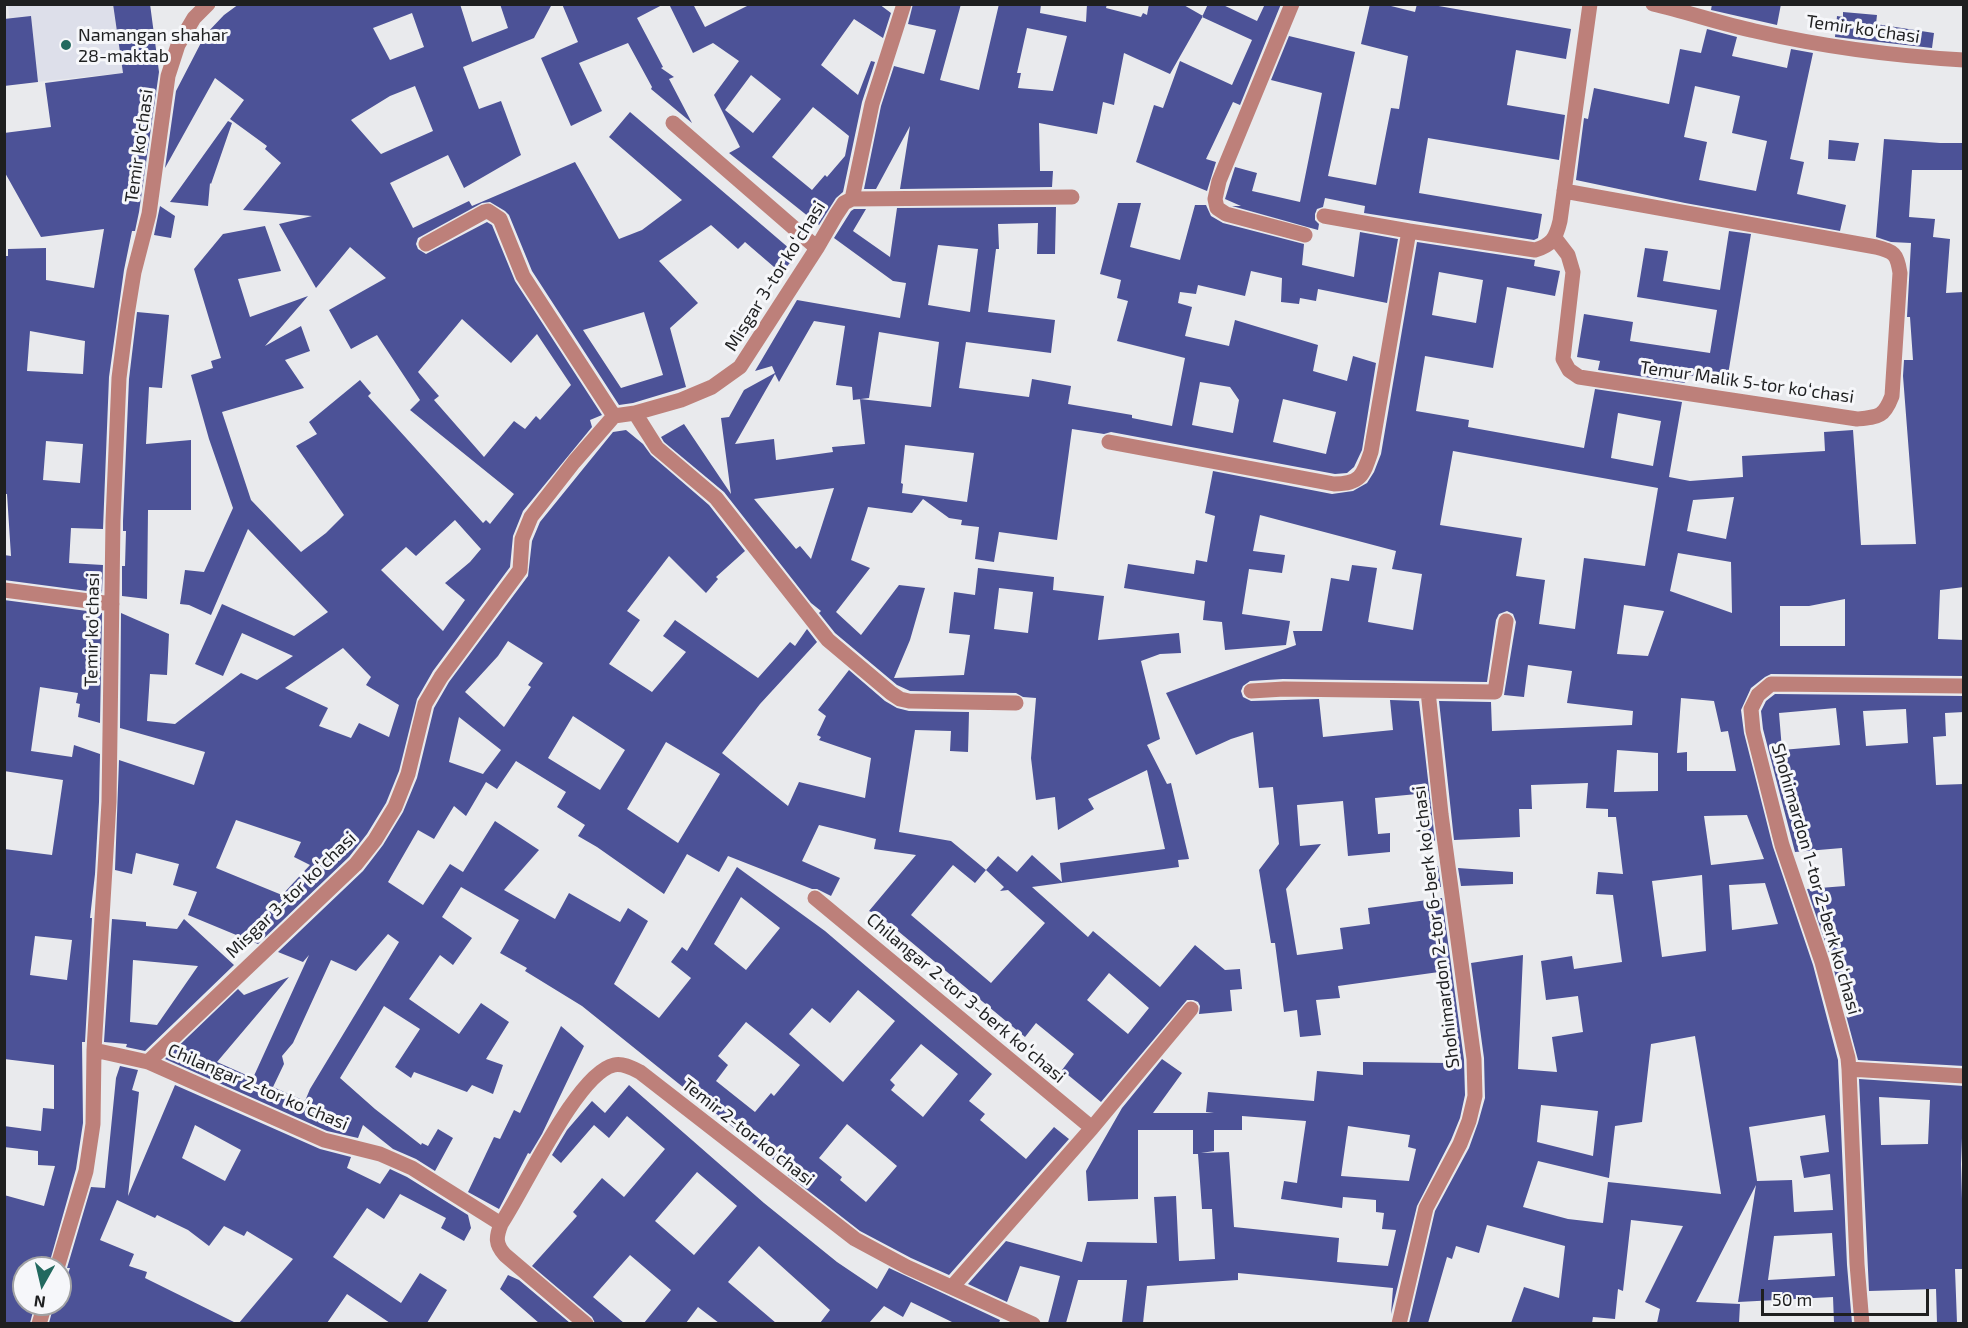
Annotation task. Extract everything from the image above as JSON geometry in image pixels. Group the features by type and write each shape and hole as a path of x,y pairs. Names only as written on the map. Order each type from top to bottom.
{"street":[{"name":"Temir ko'chasi","path":"61,1256 86,1171 93,1124 94,1050 109,802 113,521 119,378 134,272 149,214 168,76 178,45 194,18 208,4"},
{"path":"852,199 872,104 904,4"},
{"path":"1292,4 1219,181 1215,199 1217,208 1226,214 1305,235"},
{"path":"1324,216 1536,250 1548,246 1556,238 1560,221 1590,4"},
{"name":"Temir ko'chasi","path":"1653,4 1752,31 1819,45 1964,60"},
{"path":"673,123 817,248"},
{"name":"Temur Malik 5-tor koʻchasi","path":"1556,238 1568,255 1573,272 1563,359 1569,370 1579,377 1857,419 1877,417 1887,409 1892,396 1900,273 1898,259 1892,251 1564,191"},
{"name":"Misgar 3-tor koʻchasi","path":"148,1062 356,864 375,840 395,807 408,774 425,704 441,677 520,570 522,539 531,517 614,416 635,413 681,400 712,387 740,367 844,203 852,199 1072,196"},
{"path":"426,244 484,212 488,211 500,219 523,276 614,416"},
{"path":"1108,442 1334,484 1351,484 1360,478 1371,452 1409,231"},
{"path":"635,413 657,448 716,498 828,640 891,693 900,699 909,701 1016,704"},
{"path":"4,590 112,604"},
{"path":"1251,691 1284,689 1495,692 1506,621"},
{"name":"Shohimardon 1-tor 2-berk koʻchasi","path":"1849,1069 1822,962 1782,845 1753,731 1751,709 1758,694 1771,684 1964,686"},
{"name":"Shohimardon 2-tor 6-berk koʻchasi","path":"1399,1323 1426,1208 1460,1144 1475,1096 1474,1059 1441,814 1428,691"},
{"name":"Chilangar 2-tor 3-berk koʻchasi","path":"815,898 1092,1128"},
{"path":"952,1287 1092,1128 1191,1009"},
{"name":"Chilangar 2-tor koʻchasi","path":"94,1050 148,1062 324,1140 380,1154 412,1168 501,1224"},
{"name":"Temir 2-tor koʻchasi","path":"501,1224 578,1094 601,1070 615,1065 628,1066 649,1079 855,1239 907,1267 1033,1323"},
{"path":"1862,1323 1857,1264 1849,1069 1964,1076"},
{"path":"501,1224 496,1236 499,1248 586,1323"}],"shaded area":[{"name":"Namangan shahar 28-maktab","path":"8,5 113,5 123,73 17,84"}],"building":[{"path":"113,4 150,4 159,72 139,212 135,231 132,231 124,270 109,377 103,529 71,528 69,563 103,565 102,593 4,580 4,555 11,556 7,494 4,494 4,256 8,256 8,249 46,248 46,280 94,288 104,229 41,237 4,171 4,133 51,127 45,83 123,73","holes":["30,331 85,341 83,374 27,371","46,441 83,444 80,483 43,480"]},
{"path":"239,4 460,4 472,42 508,28 500,4 552,4 534,38 463,67 479,109 501,101 521,155 464,188 448,155 390,183 413,228 469,201 472,206 575,162 619,239 642,230 682,200 609,137 630,112 797,255 781,273 745,242 738,249 711,225 659,261 698,303 670,328 686,387 619,405 532,271 509,215 505,211 490,202 482,203 418,238 416,244 418,249 426,254 487,222 492,225 515,281 602,415 590,420 592,427 523,511 513,536 510,567 433,671 417,699 399,771 386,803 367,834 349,857 258,944 188,915 197,892 173,885 179,864 136,853 132,874 115,870 119,760 194,785 205,752 120,728 121,613 169,634 167,675 150,674 147,721 175,724 241,673 257,680 293,656 242,633 223,676 195,664 222,604 294,636 328,612 248,529 211,615 189,605 180,604 185,570 204,572 233,508 209,439 191,375 213,368 211,361 221,358 194,269 223,234 265,226 281,271 238,279 250,317 308,296 265,346 301,326 310,351 285,360 304,388 222,412 251,500 301,552 326,533 344,515 296,446 317,434 309,422 360,380 371,393 368,396 483,523 486,520 490,524 514,494 410,410 420,400 377,335 351,349 329,310 386,278 350,247 316,288 279,224 312,216 243,210 281,163 265,149 267,146 230,119 244,100 215,78 165,168 176,91 205,35 224,15","holes":["412,13 424,47 390,60 373,28","415,86 433,131 381,154 351,120 390,96","644,312 663,375 621,388 583,330","462,319 511,363 537,334 571,385 540,420 536,416 525,429 514,421 484,457 434,400 439,396 418,372","455,520 481,549 470,562 445,583 465,600 443,631 381,570 406,547 416,556","343,648 371,677 366,685 399,705 389,737 359,723 351,738 319,726 328,708 285,688","236,820 301,842 294,857 310,865 282,895 216,868"]},
{"path":"562,4 664,4 637,18 663,67 661,68 674,77 669,79 692,123 651,89 628,43 579,63 602,111 571,126 541,58 578,42"},
{"path":"669,4 693,4 705,27 751,4 879,4 891,13 883,38 854,19 821,65 858,95 871,61 875,62 862,102 843,192 836,198 819,225 729,153 740,147 714,95 739,61 713,43 693,53","holes":["751,75 781,99 753,133 725,110","813,107 849,136 845,156 812,190 772,157"]},
{"path":"913,4 961,4 940,80 979,90 999,4 1041,4 1040,13 1086,22 1087,4 1107,4 1106,8 1141,17 1143,13 1147,15 1149,4 1182,4 1203,16 1170,74 1124,53 1114,105 1103,102 1097,134 1039,123 1040,171 1053,171 1052,187 900,189 910,126 876,189 864,189 881,106 894,66 924,74 936,30 908,24","holes":["1027,28 1067,36 1053,91 1018,88 1021,73 1017,73"]},
{"path":"1208,4 1221,4 1257,21 1265,4 1281,4 1240,105 1233,102 1206,159 1216,162 1207,191 1136,162 1154,105 1163,108 1180,61 1232,85 1252,40 1202,17"},
{"path":"1370,4 1383,4 1415,12 1417,4 1427,4 1571,29 1566,59 1516,50 1507,105 1565,115 1559,160 1428,138 1419,193 1542,214 1538,238 1534,240 1364,213 1365,206 1325,198 1323,207 1317,209 1315,214 1315,220 1319,224 1318,230 1232,206 1241,206 1225,199 1235,167 1257,173 1252,191 1300,202 1322,93 1271,80 1289,36 1355,52 1328,176 1376,185 1391,108 1399,109 1408,56 1361,44"},
{"path":"1712,4 1781,4 1777,25 1711,10"},
{"path":"1843,12 1877,15 1876,24 1934,33 1932,48 1835,37 1837,16 1843,17"},
{"path":"31,16 38,82 4,86 4,19"},
{"path":"1707,29 1737,37 1732,56 1787,68 1791,49 1813,53 1790,159 1804,162 1797,194 1846,205 1840,231 1685,203 1576,180 1584,118 1588,119 1594,88 1669,104 1680,49 1701,53","holes":["1695,86 1740,96 1732,133 1767,141 1756,191 1699,180 1707,142 1684,137"]},
{"path":"228,121 232,123 210,183 208,206 170,202"},
{"path":"1884,139 1964,143 1964,170 1912,170 1909,217 1935,219 1933,237 1950,239 1946,293 1964,292 1964,587 1940,590 1938,639 1964,640 1964,676 1771,674 1751,688 1741,710 1744,733 1773,847 1813,965 1838,1060 1847,1265 1852,1323 1834,1323 1833,1297 1738,1302 1756,1185 1696,1302 1740,1304 1739,1323 1657,1323 1660,1309 1645,1302 1683,1226 1631,1220 1623,1291 1618,1289 1615,1319 1593,1317 1592,1323 1511,1323 1524,1287 1559,1298 1565,1246 1487,1225 1479,1253 1456,1246 1452,1259 1447,1257 1428,1323 1409,1323 1435,1211 1469,1148 1485,1098 1484,1058 1471,963 1523,955 1518,1069 1557,1072 1552,1037 1583,1032 1578,996 1546,1000 1541,961 1572,956 1574,969 1622,962 1613,895 1596,894 1598,872 1623,874 1616,817 1608,817 1608,809 1586,808 1588,783 1531,785 1532,809 1519,809 1520,837 1454,840 1439,701 1491,702 1492,731 1632,725 1633,711 1567,703 1572,671 1528,665 1524,697 1504,695 1516,622 1513,614 1507,611 1499,614 1496,620 1487,682 1283,679 1250,681 1243,686 1241,691 1243,697 1251,701 1319,699 1323,737 1393,730 1390,700 1419,701 1435,841 1422,842 1417,794 1375,798 1378,834 1390,833 1390,852 1348,856 1343,801 1297,805 1300,846 1321,844 1286,889 1297,955 1343,949 1340,928 1370,924 1368,908 1442,898 1464,1060 1465,1095 1460,1118 1451,1140 1417,1206 1391,1314 1393,1288 1238,1273 1238,1280 1147,1286 1143,1323 1122,1323 1127,1280 1078,1280 1066,1323 1048,1323 1060,1276 1020,1266 1007,1302 968,1284 1006,1241 1082,1262 1087,1242 1157,1243 1154,1197 1176,1196 1179,1261 1215,1259 1212,1209 1202,1209 1198,1154 1193,1154 1193,1130 1138,1130 1138,1199 1088,1201 1086,1171 1122,1108 1162,1059 1182,1073 1153,1113 1214,1113 1206,1112 1208,1092 1314,1101 1317,1071 1363,1075 1363,1062 1448,1063 1439,972 1338,986 1340,998 1316,1000 1321,1035 1300,1037 1297,1010 1284,1012 1275,943 1271,943 1259,870 1279,844 1273,787 1259,788 1253,732 1196,755 1166,693 1296,645 1293,631 1322,631 1331,578 1349,581 1352,565 1377,568 1368,622 1413,630 1422,574 1392,569 1396,551 1260,515 1253,551 1285,555 1282,573 1249,569 1242,614 1290,621 1286,645 1225,650 1222,622 1203,620 1205,601 1124,588 1128,564 1194,574 1196,560 1207,562 1215,516 1205,513 1213,471 1332,494 1353,491 1367,483 1381,454 1417,242 1535,260 1534,266 1560,271 1555,296 1507,287 1493,368 1425,356 1416,411 1469,420 1468,427 1584,448 1595,389 1682,402 1669,477 1690,481 1743,477 1742,456 1825,451 1824,432 1853,430 1861,545 1916,544 1903,376 1904,360 1913,360 1910,317 1907,317 1911,243 1891,242 1876,237","holes":["1439,272 1483,280 1476,323 1432,315","1618,413 1661,421 1653,466 1611,458","1453,451 1658,488 1645,566 1584,558 1575,629 1539,624 1545,580 1516,576 1522,538 1440,525","1734,497 1726,539 1687,531 1693,500","1678,553 1731,562 1732,613 1670,591","1845,599 1845,646 1780,646 1780,606 1809,606","1624,605 1664,611 1648,656 1617,654","1681,698 1714,701 1721,732 1728,731 1736,771 1687,771 1687,752 1677,753","1617,750 1658,753 1658,791 1614,792","1747,815 1764,859 1711,865 1704,816","1702,875 1706,951 1662,957 1652,881","1765,883 1778,924 1732,930 1729,885","1695,1036 1721,1194 1608,1182 1603,1223 1568,1219 1523,1207 1538,1161 1609,1178 1615,1126 1642,1122 1651,1044","1541,1105 1598,1111 1593,1156 1537,1142","1825,1115 1829,1152 1800,1156 1804,1178 1830,1174 1833,1210 1794,1212 1792,1180 1757,1181 1749,1127","1242,1116 1306,1121 1297,1183 1284,1181 1281,1199 1342,1208 1343,1197 1376,1200 1376,1212 1384,1213 1382,1229 1396,1230 1388,1266 1337,1262 1339,1238 1234,1227 1229,1152 1201,1153 1214,1151 1214,1130 1242,1130","1348,1126 1410,1135 1408,1147 1416,1149 1409,1181 1341,1176","1832,1233 1835,1276 1768,1280 1774,1236"]},
{"path":"1829,140 1859,143 1855,161 1828,159"},
{"path":"1118,203 1141,203 1130,247 1180,260 1195,205 1206,205 1211,216 1223,223 1304,244 1302,265 1354,277 1360,232 1398,239 1387,303 1318,289 1316,301 1300,298 1299,304 1281,302 1282,278 1251,271 1245,296 1198,285 1196,294 1180,292 1178,303 1192,307 1185,336 1229,346 1235,320 1318,345 1313,371 1347,381 1353,356 1376,363 1362,450 1354,467 1347,473 1335,474 1111,432 1104,434 1072,429 1057,540 999,532 994,562 975,559 979,527 961,525 962,520 949,518 923,499 912,513 868,507 851,560 870,568 836,612 861,635 899,585 925,588 910,640 894,678 964,675 970,635 949,633 954,592 975,595 978,568 1054,577 1053,590 1104,596 1098,640 1179,633 1181,653 1160,654 1141,661 1160,739 1147,745 1167,784 1171,783 1189,859 1178,860 1179,867 1032,887 1088,937 1093,931 1160,987 1195,945 1225,970 1240,969 1242,989 1230,990 1232,1011 1199,1014 1198,1002 1187,1000 1101,1102 1062,1070 1074,1054 1036,1023 1025,1037 880,916 869,911 916,855 874,849 876,839 819,825 802,861 840,878 831,896 728,856 719,872 687,854 664,894 578,836 585,825 557,807 566,792 516,761 497,789 486,782 466,816 454,806 434,839 418,830 388,882 423,905 450,864 463,872 495,821 539,850 504,890 555,919 569,893 620,922 628,908 648,921 614,984 659,1018 691,978 671,962 682,947 687,951 737,867 825,931 992,1074 969,1101 985,1114 980,1120 1026,1159 1054,1127 1069,1139 949,1275 860,1231 582,1006 525,971 527,968 500,953 519,920 461,887 442,917 472,938 453,965 440,955 409,999 459,1034 481,1003 509,1022 486,1059 503,1065 493,1094 472,1085 467,1092 414,1072 411,1078 395,1067 420,1029 384,1006 340,1078 421,1145 422,1143 428,1146 438,1129 453,1138 435,1171 416,1159 393,1149 363,1125 358,1138 327,1131 165,1059 238,989 244,995 289,977 217,1062 253,1078 309,955 303,962 278,952 363,871 383,845 403,812 417,778 434,708 449,682 528,576 532,541 540,522 613,432 626,430 643,444 651,455 709,505 745,551 716,577 718,579 706,593 669,556 627,611 640,620 609,664 652,692 686,652 663,636 675,620 758,678 790,642 795,646 807,629 817,642 760,704 722,753 788,806 799,782 865,798 871,758 819,740 821,737 817,735 826,716 818,710 849,670 885,701 897,708 909,711 969,712 968,752 950,751 951,731 915,730 899,832 951,841 986,870 998,856 1017,872 1032,855 1062,882 1060,863 1165,849 1147,770 1088,799 1094,809 1058,830 1055,797 1036,800 1031,758 1036,698 1023,697 1016,693 910,691 897,685 835,633 819,613 821,611 811,603 724,492 661,437 684,424 731,494 721,418 729,417 744,390 775,373 772,366 755,371 797,300 900,318 906,283 893,281 834,238 851,211 866,209 853,231 890,257 897,208 1056,207 1055,254 1037,254 1038,223 998,224 999,249 996,249 988,312 1055,320 1051,353 966,342 959,388 1029,397 1032,379 1071,386 1068,404 1132,415 1132,418 1172,426 1185,358 1117,341 1128,301 1117,298 1121,280 1100,274","holes":["938,245 978,249 970,312 928,305","814,321 845,326 836,385 852,387 853,400 860,399 865,444 832,447 833,452 776,460 774,439 735,444 775,374 779,382","879,332 939,342 931,407 861,399 869,398","1200,382 1230,387 1239,400 1233,433 1192,425","1283,399 1336,412 1326,454 1273,442","905,445 974,453 967,502 902,493","834,488 811,559 800,546 796,549 754,499","999,588 1033,592 1028,633 994,629","508,641 543,663 528,685 531,687 504,727 465,692 498,656","573,716 625,750 600,790 548,758","459,717 501,750 483,774 449,762","666,742 720,774 678,843 627,809","953,865 975,883 986,870 1004,887 1000,891 1008,890 1045,923 991,983 911,915","741,897 780,928 746,970 714,944","388,934 399,942 310,1089 305,1101 273,1087 284,1064 282,1056 293,1043 331,960 356,971","1109,973 1149,1008 1128,1034 1087,1000","858,990 895,1021 843,1082 789,1034 812,1008 830,1023","746,1022 800,1065 774,1096 771,1093 755,1112 716,1081 728,1065 718,1056","921,1044 958,1074 923,1117 891,1090 895,1085 890,1080","847,1124 897,1166 866,1202 840,1180 842,1177 819,1158"]},
{"path":"160,206 175,216 171,238 154,235"},
{"path":"1729,231 1751,234 1727,381 1687,375 1685,383 1598,370 1600,361 1577,357 1584,314 1633,322 1630,341 1710,353 1717,310 1637,297 1645,248 1668,251 1663,281 1720,290"},
{"path":"137,312 169,315 162,388 149,387 146,444 191,440 191,510 148,510 147,599 122,596 122,566 125,566 126,531 123,531 123,521 129,379"},
{"path":"4,600 102,613 100,723 78,717 80,704 76,703 78,693 40,687 31,751 72,757 74,745 100,754 99,802 90,918 92,918 85,1042 82,1042 83,1123 76,1169 51,1256 12,1256 12,1316 32,1316 30,1323 4,1323 4,1195 44,1206 55,1166 38,1165 38,1151 4,1147 4,1126 41,1131 43,1108 54,1109 54,1065 4,1059 4,849 52,855 63,780 4,771","holes":["35,936 72,940 67,980 30,975"]},
{"path":"1775,694 1964,696 1964,712 1945,713 1946,736 1933,737 1936,785 1964,784 1964,1066 1858,1060 1831,959 1807,889 1845,886 1842,848 1795,852 1763,729 1761,711 1766,701","holes":["1836,708 1840,745 1782,750 1779,713","1906,709 1908,743 1866,746 1863,711"]},
{"path":"1432,866 1438,866 1441,887 1435,887"},
{"path":"1458,868 1513,872 1513,884 1461,886"},
{"path":"112,919 146,922 146,926 177,929 184,919 234,965 145,1051 126,1047 127,1044 104,1042","holes":["133,960 198,966 157,1025 130,1022"]},
{"path":"561,1026 584,1046 542,1134 530,1154 528,1153 499,1209 468,1192 494,1137 500,1139 514,1110 520,1113"},
{"path":"120,1066 138,1070 132,1090 139,1092 128,1196 175,1085 320,1149 351,1157 347,1168 380,1184 390,1169 407,1177 468,1215 471,1228 464,1241 441,1228 446,1218 400,1194 384,1219 367,1208 333,1257 401,1303 420,1273 447,1290 427,1323 390,1323 347,1294 327,1323 239,1323 293,1259 247,1231 244,1236 224,1226 209,1246 188,1230 117,1200 100,1240 134,1254 129,1266 147,1272 145,1278 236,1323 49,1323 51,1316 72,1316 71,1256 91,1187 105,1188 116,1078","holes":["195,1125 241,1150 225,1181 182,1158"]},
{"path":"1859,1079 1964,1086 1961,1164 1964,1269 1955,1269 1957,1323 1937,1323 1936,1289 1869,1291","holes":["1879,1097 1930,1100 1928,1144 1881,1145"]},
{"path":"629,1085 764,1203 837,1262 877,1289 889,1268 1000,1320 999,1323 954,1323 911,1302 903,1317 884,1306 869,1323 820,1323 830,1310 759,1246 728,1282 776,1323 719,1323 698,1307 686,1323 644,1323 671,1290 630,1255 593,1297 624,1323 595,1323 592,1317 532,1266 577,1216 573,1212 602,1178 624,1197 665,1149 627,1116 609,1138 594,1125 561,1163 552,1155 567,1130 592,1101 605,1113","holes":["697,1172 737,1206 694,1255 655,1221"]},
{"path":"508,1275 519,1280 570,1323 539,1323 500,1289"}],"place":[{"name":"Namangan shahar 28-maktab","path":"66,45"}]}
